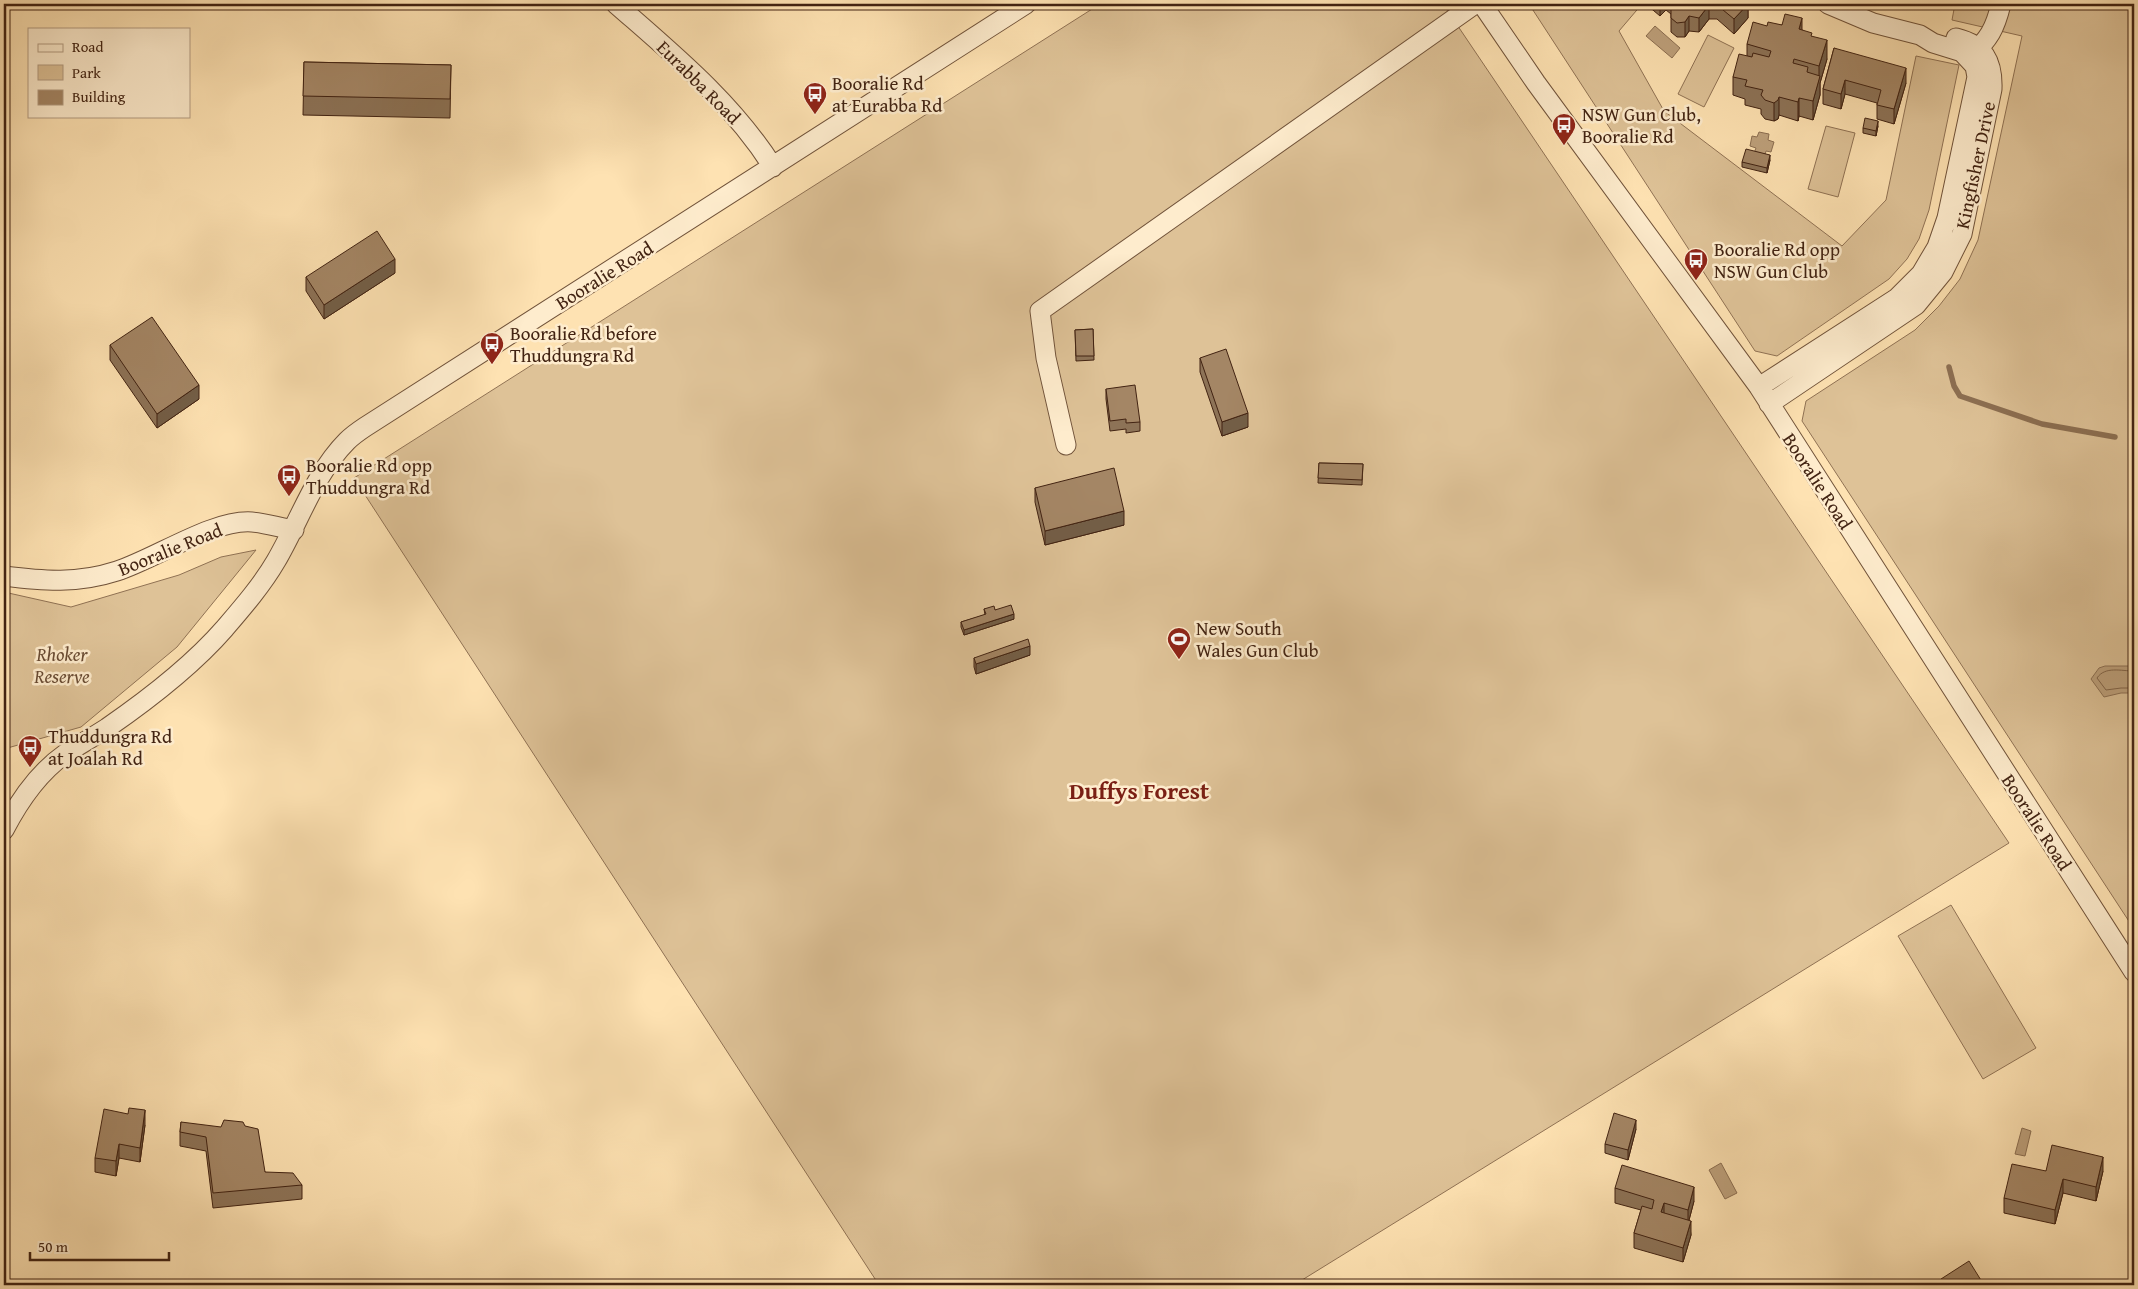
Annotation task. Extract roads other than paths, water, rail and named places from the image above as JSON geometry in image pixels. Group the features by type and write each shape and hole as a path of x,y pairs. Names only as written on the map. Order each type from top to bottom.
{"street":[{"name":"Eurabba Road","path":"616,4 686,65 728,107 757,142 773,167"},
{"name":"Booralie Road","path":"4,576 52,582 88,578 135,565 204,534 238,523 252,522 294,530 329,464 347,441 365,427 1026,4"},
{"path":"1066,445 1046,358 1040,311 1475,4"},
{"name":"Booralie Road","path":"1482,4 1536,83 1759,387 2134,972"},
{"path":"1828,4 1874,23 1920,35 1933,42 1962,52 1974,53 1984,45 1995,24 2001,4"},
{"name":"Kingfisher Drive","path":"1759,387 1897,298 1921,274 1937,247 1947,218 1977,77 1974,53 1987,57 1992,74 1992,89 1962,234 1943,272 1916,305 1769,404"},
{"path":"4,830 26,793 45,771 64,755 107,728 152,695 206,648 260,585 294,530"}],"water":[{"path":"1655,26 1680,48 1672,58 1646,36"},
{"path":"1759,132 1769,134 1768,140 1774,142 1771,152 1766,151 1765,155 1754,153 1756,148 1750,146 1752,136 1757,137"},
{"path":"2105,666 2134,666 2134,693 2121,693 2104,697 2091,679 2099,668"},
{"path":"2022,1128 2031,1131 2025,1156 2015,1154"},
{"path":"1721,1163 1737,1193 1725,1199 1709,1170"}],"waterway":[{"path":"1949,367 1954,386 1960,396 2042,424 2115,437"}],"place":[{"name":"Booralie Rd at Eurabba Rd","path":"815,115"},
{"name":"NSW Gun Club, Booralie Rd","path":"1564,146"},
{"name":"Booralie Rd opp NSW Gun Club","path":"1696,281"},
{"name":"Booralie Rd before Thuddungra Rd","path":"492,365"},
{"name":"Booralie Rd opp Thuddungra Rd","path":"289,497"},
{"name":"New South Wales Gun Club","path":"1179,660"},
{"name":"Thuddungra Rd at Joalah Rd","path":"30,768"}],"district":[{"name":"Duffys Forest","path":"1139,790"}],"park label":[{"name":"Rhoker Reserve","path":"62,665"}]}
